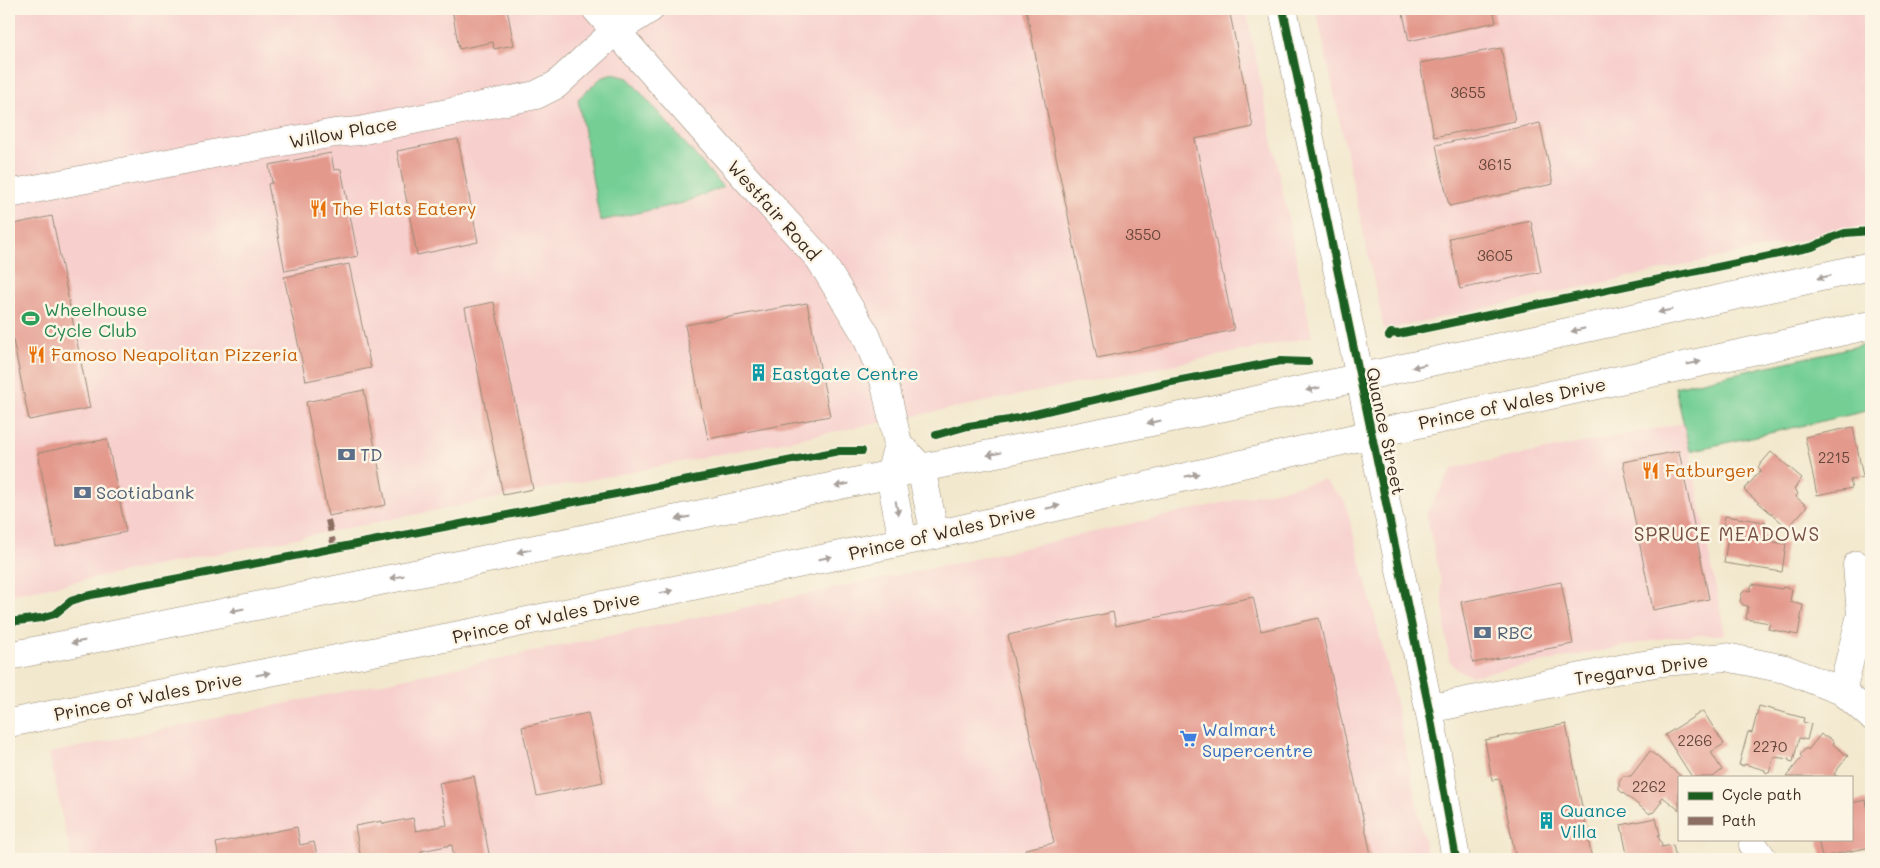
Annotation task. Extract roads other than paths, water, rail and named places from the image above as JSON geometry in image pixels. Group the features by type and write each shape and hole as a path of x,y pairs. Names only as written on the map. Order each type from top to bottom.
{"main road":[{"name":"Westfair Road","path":"596,9 819,258 866,336 884,380 898,444 890,475 903,541"},
{"name":"Willow Place","path":"9,194 224,152 335,133 359,131 529,96 545,91 561,81 615,32 650,9"},
{"name":"Quance Street","path":"1283,9 1429,709 1456,859"},
{"path":"9,656 1360,379 1871,266"},
{"name":"Prince of Wales Drive","path":"9,723 456,636 903,541 1372,434 1871,325"},
{"path":"898,444 921,468 935,534"},
{"path":"1842,691 1862,615 1858,565"},
{"name":"Tregarva Drive","path":"1429,709 1625,668 1662,662 1726,657 1785,669 1842,691 1871,716"}],"place":[{"name":"The Flats Eatery","path":"318,208"},
{"name":"Wheelhouse Cycle Club","path":"30,319"},
{"name":"Famoso Neapolitan Pizzeria","path":"37,354"},
{"name":"Eastgate Centre","path":"758,373"},
{"name":"TD","path":"346,454"},
{"name":"Fatburger","path":"1651,470"},
{"name":"Scotiabank","path":"82,492"},
{"name":"RBC","path":"1483,632"},
{"name":"Walmart Supercentre","path":"1188,739"},
{"name":"Quance Villa","path":"1546,820"}],"district":[{"name":"SPRUCE MEADOWS","path":"1727,533"}]}
